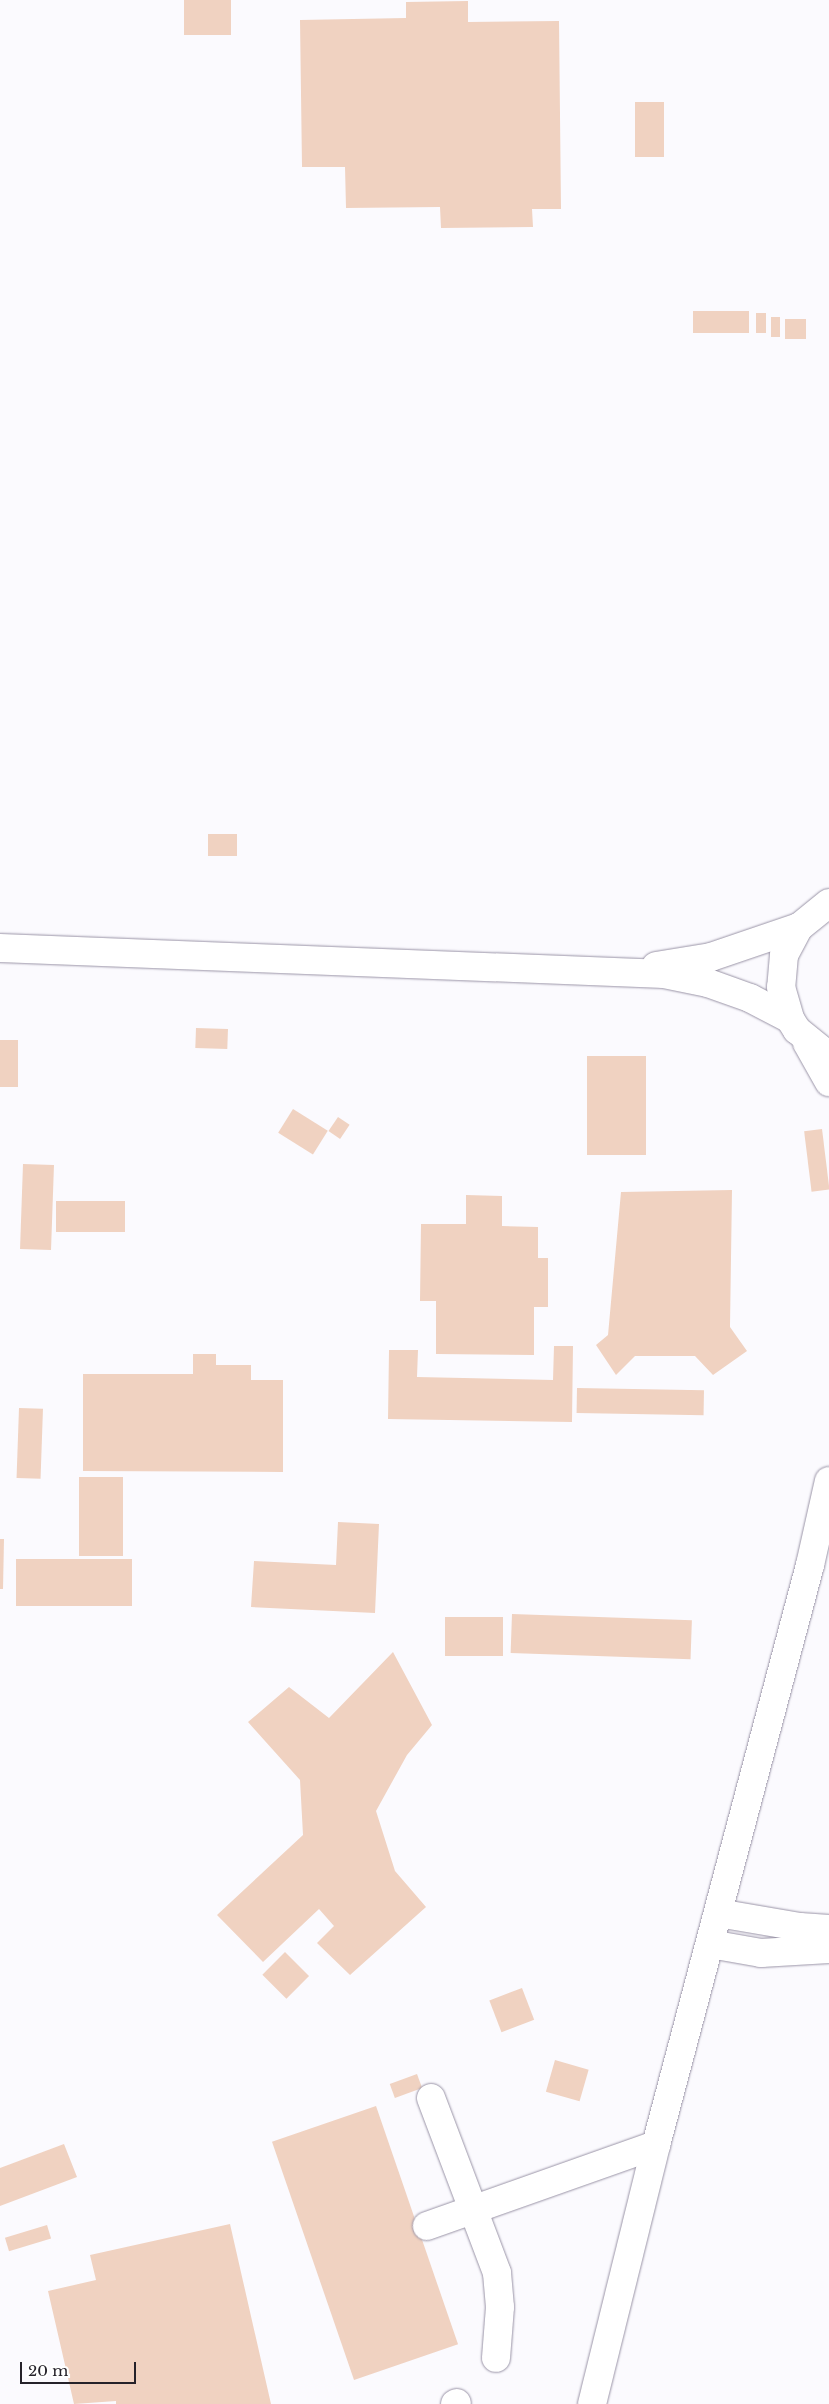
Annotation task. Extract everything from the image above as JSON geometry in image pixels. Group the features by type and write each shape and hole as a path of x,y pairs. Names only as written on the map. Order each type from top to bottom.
{"street":[{"path":"829,883 812,916 784,955 781,987 798,1029 829,1082"},
{"path":"619,970 711,957 812,916"},
{"path":"0,948 619,970 664,974 708,983 750,998 798,1029 829,1056"},
{"path":"592,2404 656,2145 810,1566 829,1481"},
{"path":"718,1913 800,1927 829,1929"},
{"path":"710,1944 761,1953 829,1949"},
{"path":"431,2098 500,2289 496,2358"},
{"path":"427,2226 656,2145"}],"building":[{"path":"184,0 231,0 231,35 184,35"},
{"path":"468,1 468,22 559,21 561,209 532,209 533,227 441,228 440,207 346,208 345,167 302,167 300,20 406,18 406,2"},
{"path":"635,102 664,102 664,157 635,157"},
{"path":"693,311 749,311 749,333 693,333"},
{"path":"756,313 766,313 766,333 756,333"},
{"path":"771,317 780,317 780,337 771,337"},
{"path":"785,319 806,319 806,339 785,339"},
{"path":"208,834 237,834 237,856 208,856"},
{"path":"196,1028 228,1029 227,1049 195,1048"},
{"path":"0,1040 18,1040 18,1087 0,1087"},
{"path":"587,1056 646,1056 646,1155 587,1155"},
{"path":"293,1109 328,1131 313,1154 278,1133"},
{"path":"338,1117 350,1125 340,1139 328,1131"},
{"path":"822,1129 829,1190 812,1192 804,1131"},
{"path":"23,1164 54,1165 51,1250 20,1249"},
{"path":"732,1190 730,1327 747,1351 713,1375 695,1356 635,1356 616,1375 596,1345 608,1335 621,1192"},
{"path":"466,1195 502,1196 502,1226 538,1227 538,1258 548,1258 548,1307 534,1307 534,1355 436,1354 436,1301 420,1301 421,1224 466,1224"},
{"path":"56,1201 125,1201 125,1232 56,1232"},
{"path":"554,1346 573,1346 572,1422 388,1419 389,1350 418,1350 417,1377 553,1380"},
{"path":"193,1354 216,1354 216,1365 251,1365 251,1380 283,1380 283,1472 83,1471 83,1374 193,1374"},
{"path":"577,1388 704,1390 704,1415 577,1413"},
{"path":"19,1408 43,1409 41,1479 17,1478"},
{"path":"79,1477 123,1477 123,1556 79,1556"},
{"path":"338,1522 379,1524 375,1613 251,1607 254,1561 336,1565"},
{"path":"0,1539 4,1539 3,1589 0,1589"},
{"path":"16,1559 132,1559 132,1606 16,1606"},
{"path":"512,1614 692,1620 691,1659 511,1653"},
{"path":"445,1617 503,1617 503,1656 445,1656"},
{"path":"393,1652 432,1725 407,1755 376,1811 395,1871 426,1907 350,1975 317,1943 334,1926 319,1909 263,1962 217,1915 303,1835 300,1780 248,1722 289,1687 329,1718"},
{"path":"285,1952 309,1976 286,1999 262,1975"},
{"path":"522,1988 534,2020 502,2032 489,2001"},
{"path":"555,2060 589,2070 580,2101 546,2092"},
{"path":"417,2074 422,2088 395,2098 390,2084"},
{"path":"376,2106 458,2344 354,2380 272,2142"},
{"path":"64,2144 77,2177 0,2206 0,2168"},
{"path":"230,2224 271,2404 116,2404 116,2401 74,2404 48,2291 96,2280 90,2255"},
{"path":"47,2225 51,2238 9,2251 5,2238"}]}
